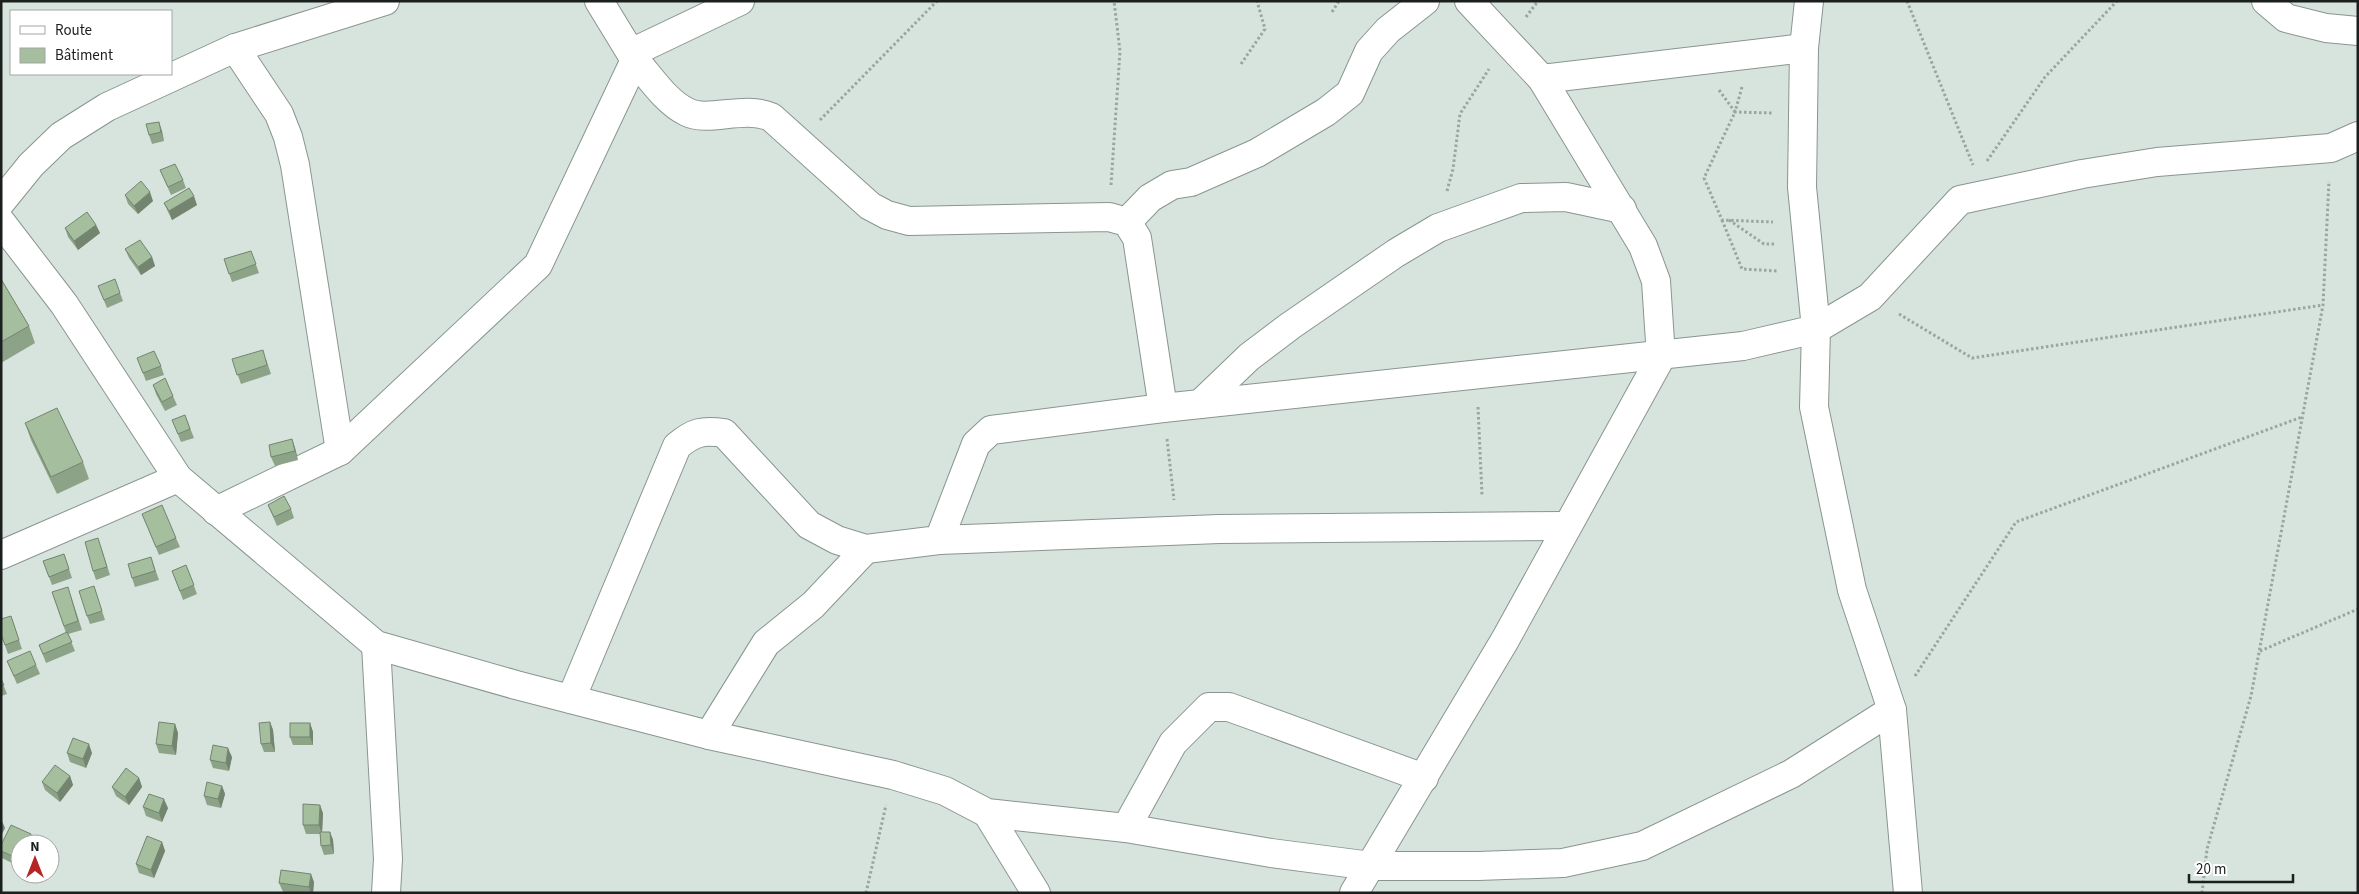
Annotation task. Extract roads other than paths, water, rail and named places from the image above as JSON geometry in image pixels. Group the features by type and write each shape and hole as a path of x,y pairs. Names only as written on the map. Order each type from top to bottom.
{"street":[{"path":"1,202 31,166 61,136 107,107 235,48 385,1"},
{"path":"599,1 633,57 676,106 689,113 702,115 752,111 771,117 870,206 887,215 909,221 1118,220 1172,185 1191,182 1257,153 1326,112 1350,93 1369,51 1388,30 1425,1"},
{"path":"216,511 340,451 538,265 633,57 740,1"},
{"path":"1354,893 1505,640 1566,526 1661,357 1656,281 1643,246 1542,79 1470,1"},
{"path":"1809,1 1804,48 1802,187 1816,329 1814,407 1852,590 1892,710 1908,893"},
{"path":"2266,1 2286,18 2326,28 2358,31"},
{"path":"235,48 279,114 288,137 295,166 340,451"},
{"path":"1542,79 1804,48"},
{"path":"939,540 976,444 991,430 1163,408 1661,357 1743,346 1816,329 1870,297 1960,200 2082,174 2157,162 2331,148 2358,136"},
{"path":"1200,404 1249,357 1290,326 1396,253 1438,228 1521,198 1566,197 1622,209"},
{"path":"1118,220 1137,238 1163,408"},
{"path":"1,222 64,304 178,478 376,645 709,735 893,775 945,792 987,813 1126,828 1271,853 1371,866 1563,864 1642,846 1791,774 1892,710"},
{"path":"571,699 677,446 690,436 707,430 724,433 809,525 837,540 866,549 939,540 1177,531 1566,526"},
{"path":"1,555 178,478"},
{"path":"709,735 766,643 813,605 866,549"},
{"path":"376,645 388,859 386,893"},
{"path":"1126,828 1173,743 1209,707 1229,707 1424,778"},
{"path":"987,813 1036,893"}]}
